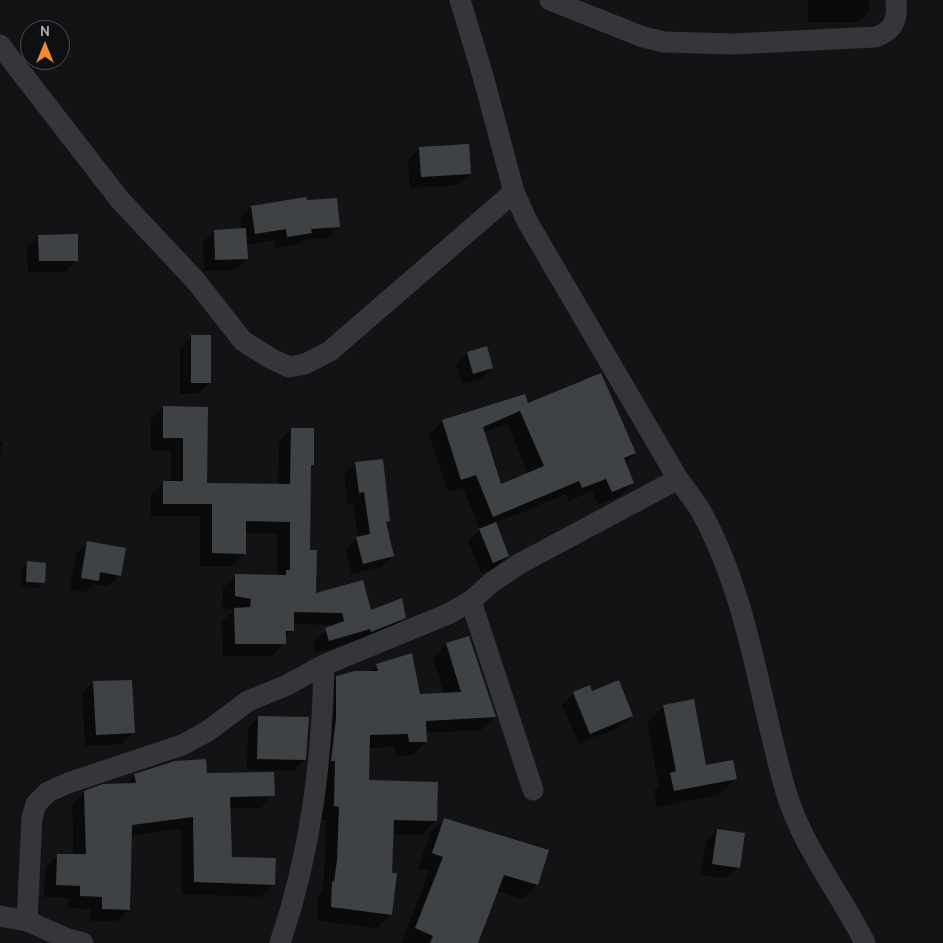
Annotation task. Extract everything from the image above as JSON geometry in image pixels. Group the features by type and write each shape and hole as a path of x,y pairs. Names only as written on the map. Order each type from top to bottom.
{"street":[{"path":"460,0 483,76 514,192 527,221 678,479 701,512 714,538 744,619 787,793 803,831 865,943"},
{"path":"550,0 643,37 683,43 733,44 875,37 885,34 894,24 896,0"},
{"path":"0,45 120,200 195,280 243,341 288,367 305,364 330,351 514,192"},
{"path":"27,920 32,818 36,804 48,792 68,783 182,745 208,731 248,701 285,686 324,665 448,614 471,601 491,583 519,564 678,479"},
{"path":"471,601 533,790"},
{"path":"280,943 296,895 314,808 323,704 324,665"},
{"path":"0,916 27,920 68,939 83,943"}],"building":[{"path":"469,144 471,174 421,177 419,147"},
{"path":"306,197 307,200 337,198 340,227 311,229 312,233 287,237 286,229 255,234 251,206"},
{"path":"246,228 248,259 215,260 214,230"},
{"path":"78,234 78,261 39,261 38,235"},
{"path":"191,335 211,335 211,383 191,383"},
{"path":"487,346 493,368 473,374 467,352"},
{"path":"601,373 636,453 624,458 634,483 612,492 606,479 582,488 579,481 493,517 476,475 461,480 442,420 525,394 528,403","holes":["520,411 544,466 501,484 483,427"]},
{"path":"163,406 208,407 207,483 290,484 291,428 314,428 314,465 311,465 310,550 317,550 316,593 363,580 371,610 402,598 406,618 371,632 370,629 329,641 325,628 344,621 342,613 294,612 294,631 286,631 286,644 235,644 234,608 250,607 251,599 235,596 235,574 286,575 286,570 290,570 290,522 246,521 246,554 212,553 212,504 163,504 163,481 183,481 183,438 163,438"},
{"path":"383,459 390,521 386,522 394,556 363,564 356,537 370,534 364,492 359,493 355,462"},
{"path":"496,522 509,556 493,563 479,529"},
{"path":"87,541 126,548 121,576 100,572 99,581 81,578"},
{"path":"27,561 46,563 45,583 26,582"},
{"path":"469,636 496,717 426,721 427,742 409,742 408,734 370,735 369,780 438,782 437,821 394,820 392,873 397,873 392,915 331,907 332,881 334,882 337,860 339,807 334,806 335,761 331,761 336,718 336,676 355,671 378,671 376,664 412,653 420,694 461,692 446,643"},
{"path":"132,680 135,733 96,735 93,681"},
{"path":"619,680 633,716 590,734 573,692 590,685 592,691"},
{"path":"694,699 706,765 733,760 737,779 674,791 670,773 676,771 663,705"},
{"path":"258,716 309,717 306,760 257,759"},
{"path":"206,759 207,773 274,772 275,796 230,797 232,857 276,858 275,885 194,882 193,817 132,825 130,910 102,909 102,897 80,896 80,886 56,885 57,854 86,854 84,791 103,784 136,783 134,774 175,761"},
{"path":"444,818 549,850 538,885 504,875 478,943 430,943 433,936 415,928 443,857 432,853"},
{"path":"717,829 745,833 740,868 712,864"}]}
